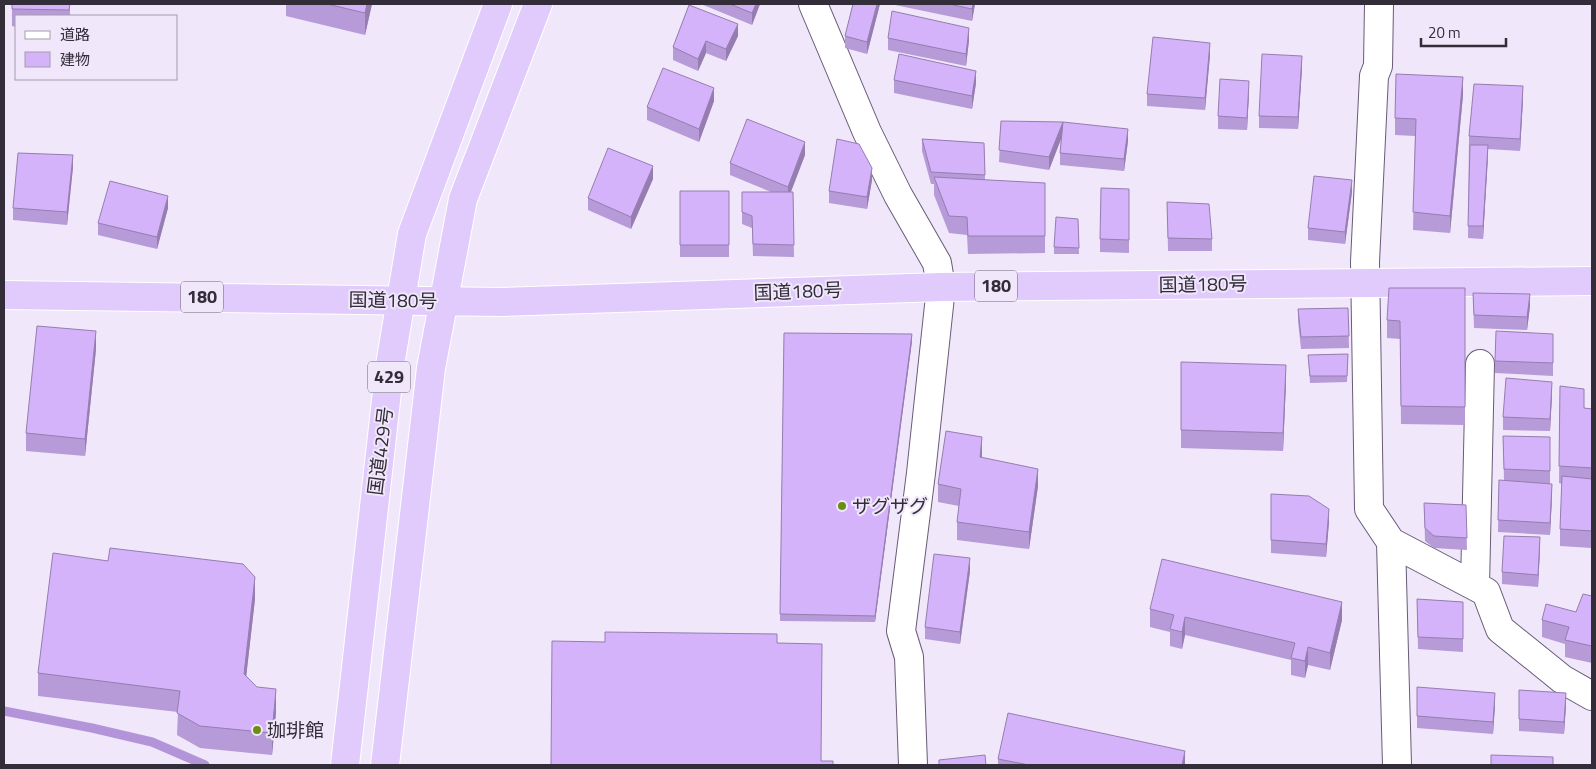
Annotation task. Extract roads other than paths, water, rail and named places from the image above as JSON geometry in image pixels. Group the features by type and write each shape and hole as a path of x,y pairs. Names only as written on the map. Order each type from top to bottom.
{"highway":[{"name":"国道429号","path":"345,765 390,365 412,230 498,4"},
{"name":"429","path":"384,765 431,368 464,199 538,4"},
{"name":"国道180号","path":"4,295 501,302 941,287 1592,281"}],"street":[{"path":"813,4 867,132 898,195 936,263 941,287 921,473 901,631 909,657 914,765"},
{"path":"1379,4 1378,66 1374,76 1365,282 1369,509 1391,542 1486,592 1500,629 1562,679 1592,696"},
{"path":"1475,586 1480,364"},
{"path":"1391,542 1396,765"}],"waterway":[{"path":"4,711 152,742 205,765"}],"place":[{"name":"ザグザグ","path":"842,506"},
{"name":"珈琲館","path":"257,730"}]}
